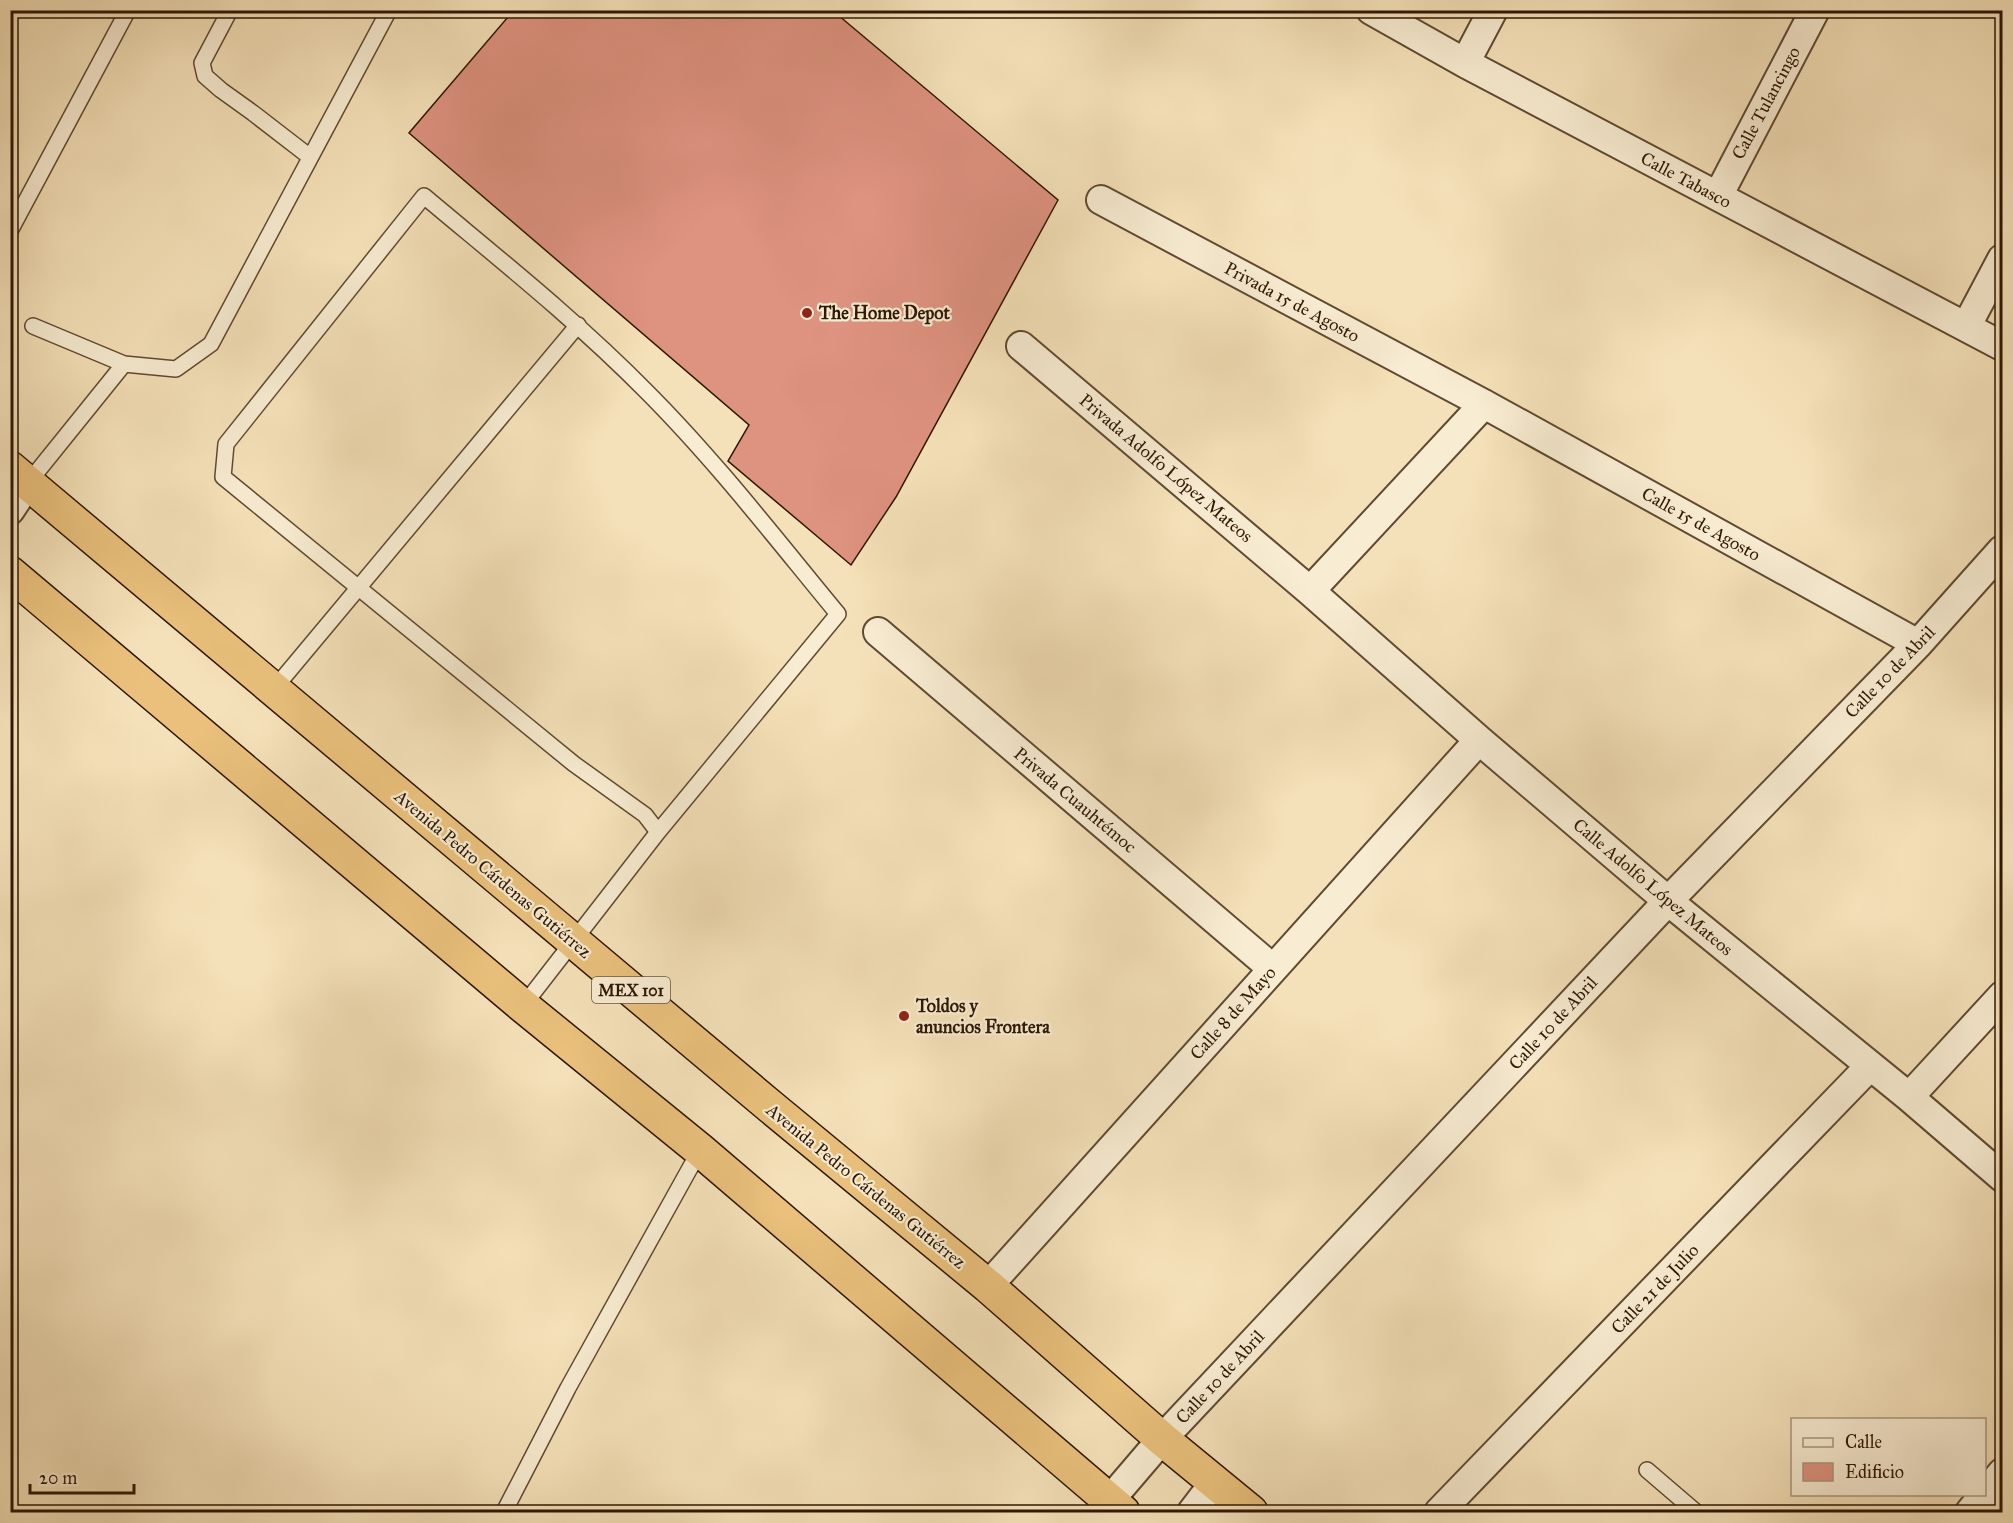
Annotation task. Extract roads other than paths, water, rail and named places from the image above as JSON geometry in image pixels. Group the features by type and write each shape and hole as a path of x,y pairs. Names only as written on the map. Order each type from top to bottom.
{"highway":[{"name":"Avenida Pedro Cárdenas Gutiérrez","path":"19,476 988,1286 1162,1439 1251,1512"},
{"path":"10,573 523,1006 700,1150 1116,1507"}],"street":[{"name":"Calle Tabasco","path":"1371,10 1465,63 2002,346"},
{"path":"1465,63 1493,10"},
{"name":"Calle Tulancingo","path":"1718,196 1815,10"},
{"name":"Privada 15 de Agosto","path":"1101,200 1484,404"},
{"path":"1966,327 2002,259"},
{"name":"Privada Adolfo López Mateos","path":"1021,346 1310,591"},
{"path":"1310,591 1484,404"},
{"name":"Calle 15 de Agosto","path":"1484,404 1918,644"},
{"path":"10,510 19,476"},
{"name":"Calle 10 de Abril","path":"1116,1507 1162,1439 1668,900 1918,644 2002,550"},
{"name":"Calle Adolfo López Mateos","path":"1310,591 1479,740 2002,1177"},
{"name":"Privada Cuauhtémoc","path":"878,632 1272,968"},
{"name":"Calle 8 de Mayo","path":"988,1286 1479,740"},
{"path":"1909,1097 2002,996"},
{"name":"Calle 21 de Julio","path":"1439,1512 1870,1065"},
{"path":"1986,1492 2002,1473"},
{"path":"1192,1512 1215,1482"},
{"path":"1970,1512 1983,1496"}],"lane":[{"path":"10,231 128,10"},
{"path":"230,10 202,63 205,76 310,158"},
{"path":"33,326 124,364 176,369 211,344 389,10"},
{"path":"523,1006 658,832 838,614 710,460 647,392 578,324 424,196 226,444 223,477 574,764 645,815 658,832"},
{"path":"273,690 360,589 578,324"},
{"path":"19,476 124,364"},
{"path":"504,1512 568,1388 700,1150"},
{"path":"1647,1470 1696,1512"}],"place":[{"name":"The Home Depot","path":"807,313"},
{"name":"Toldos y anuncios Frontera","path":"904,1016"}]}
